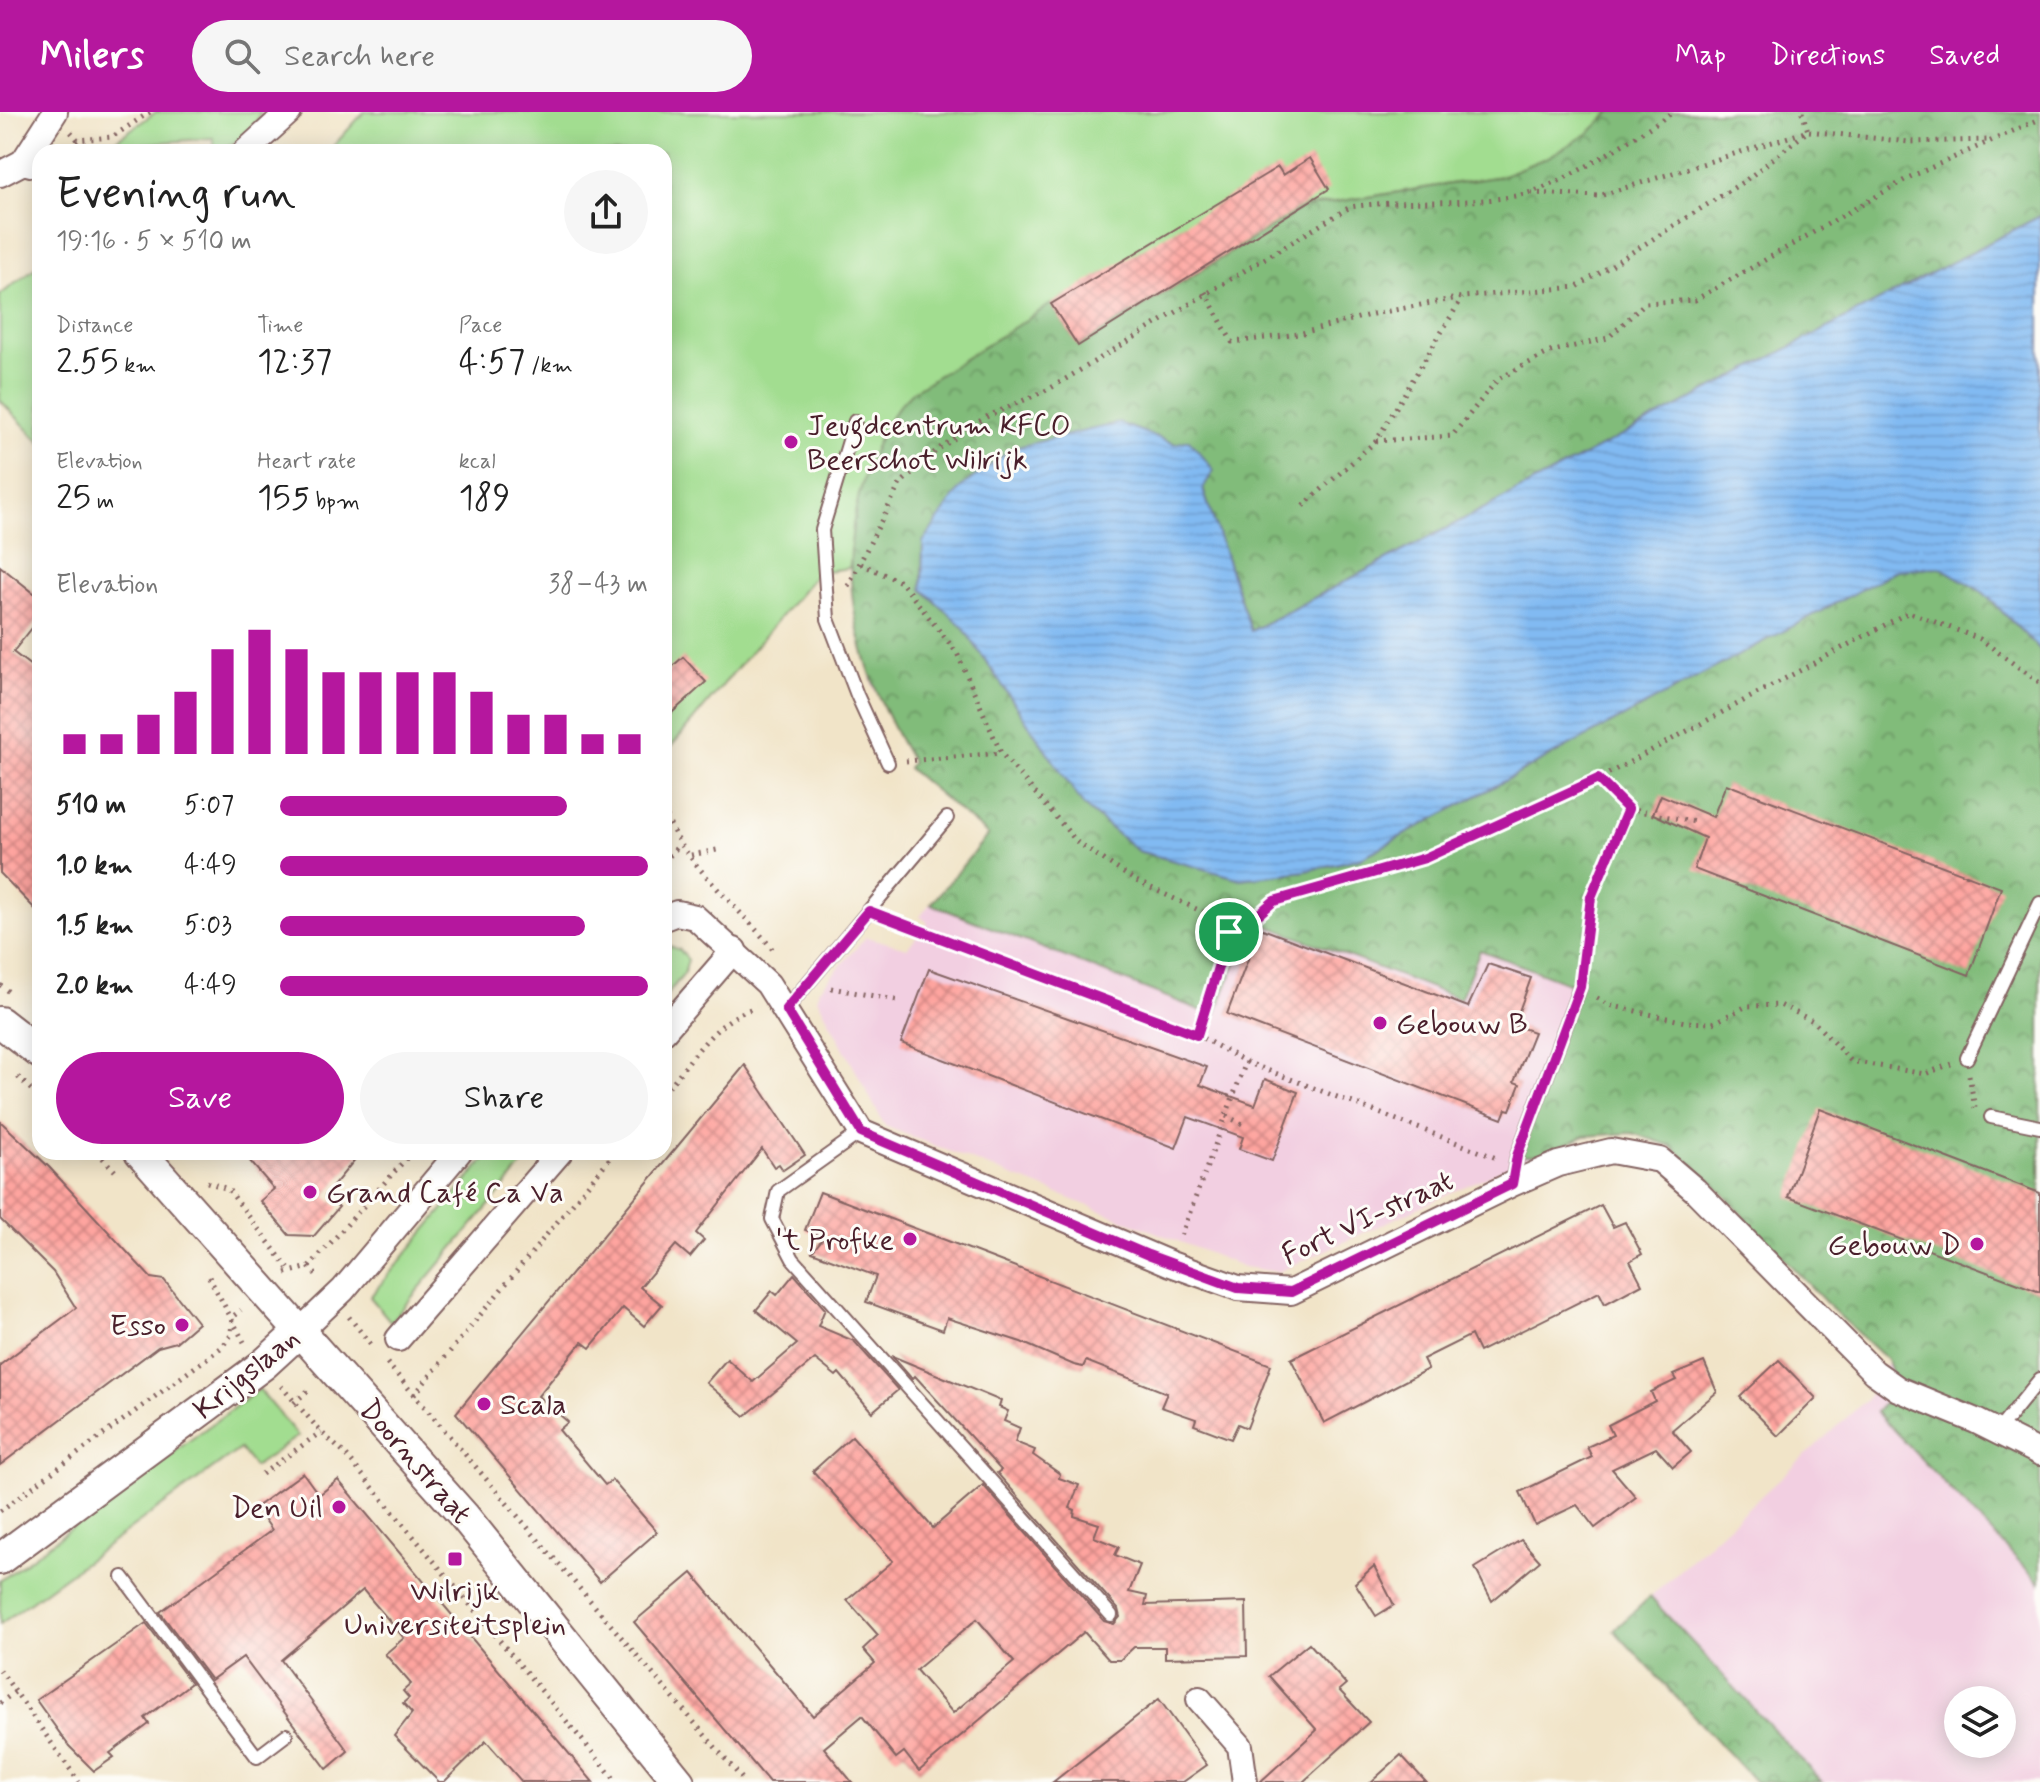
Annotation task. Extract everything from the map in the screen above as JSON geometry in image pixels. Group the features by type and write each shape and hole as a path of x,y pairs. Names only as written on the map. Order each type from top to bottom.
{"street":[{"path":"41,144 55,112"},
{"path":"254,144 289,112"},
{"path":"0,174 32,164"},
{"path":"672,915 695,917 734,950 782,1003 861,1132"},
{"path":"672,1022 734,950"},
{"path":"0,1022 32,1047"},
{"name":"Fort VI-straat","path":"861,1132 1171,1264 1238,1288 1291,1292 1558,1164 1611,1151 1660,1160 1695,1190 1874,1372 1898,1389 2040,1453"},
{"name":"Doornstraat","path":"147,1160 483,1539 679,1782"},
{"name":"Krijgslaan","path":"0,1559 264,1364 336,1298 452,1160"},
{"path":"398,1339 553,1160"},
{"path":"1199,1699 1240,1746 1245,1782"}],"lane":[{"path":"855,421 822,530 828,619 857,695 888,763"},
{"path":"782,1003 869,911 947,818"},
{"path":"1967,1058 2040,903"},
{"path":"1512,1184 1517,1156 1580,987"},
{"path":"1991,1117 2040,1127"},
{"path":"861,1132 778,1191 772,1219 793,1259 1111,1615"},
{"path":"1997,1432 2040,1379"},
{"path":"123,1577 257,1757 286,1735"}],"path":[{"path":"55,112 78,140"},
{"path":"72,144 78,140 112,137 150,112"},
{"path":"1530,193 1583,167 1674,112"},
{"path":"1802,112 1808,131"},
{"path":"1376,441 1452,436 1498,379 1550,352 1608,338 1645,303 1695,300 1910,177 2040,119"},
{"path":"1205,292 1232,342 1299,334 1373,314 1463,297 1577,287 1746,180 1808,131"},
{"path":"1229,932 1203,912 1134,880 1077,842 1001,753 957,653 901,582 861,564 900,484 937,450 986,417 1049,389 1350,207 1392,200 1504,198 1530,193 1599,196 1808,131 1909,142 1994,140"},
{"path":"1303,506 1376,441 1463,297"},
{"path":"1197,1035 1229,932 1252,920 1274,901 1425,858 1598,779 1909,612 1980,639 2040,683"},
{"path":"888,763 1001,753"},
{"path":"1598,779 1628,809 1695,822"},
{"path":"1628,809 1591,897 1580,987 1609,1005 1685,1022 1713,1023 1747,1006 1780,1005 1813,1021 1851,1061 1887,1070 1925,1074 1967,1058 1973,1107 1991,1117"},
{"path":"672,827 679,845 751,920 781,960 785,971 782,1003 740,1012 720,1026 672,1083"},
{"path":"672,853 679,845"},
{"path":"690,856 722,849"},
{"path":"869,911 1197,1035 1246,1062 1500,1159 1512,1184"},
{"path":"843,990 901,1001"},
{"path":"1171,1264 1246,1062"},
{"path":"1226,1116 1247,1126"},
{"path":"200,1173 209,1183 228,1189 289,1269 309,1267 405,1160"},
{"path":"414,1395 608,1160"},
{"path":"309,1267 414,1395 745,1782"},
{"path":"0,1511 222,1347 231,1335 232,1317"},
{"path":"262,1474 321,1432 345,1454 617,1782"},
{"path":"0,1670 79,1782"},
{"path":"0,1703 15,1692"}],"shaded area":[{"path":"2040,112 2040,1782 1755,1782 1614,1630 1866,1400 1888,1361 1832,1309 1709,1179 1671,1146 1632,1133 1585,1136 1512,1165 1278,1272 1244,1267 885,1126 817,998 819,990 866,937 907,948 928,923 920,916 988,835 908,768 912,762 872,685 856,618 849,568 854,545 1465,182"}],"green space":[{"path":"156,112 261,112 243,137 231,144 214,144 213,138 142,144 90,144 116,140"},
{"name":"Jeugdcentrum KFCO Beerschot Wilrijk","path":"364,112 1624,112 1571,165 1304,207 1078,346 854,545 849,568 818,572 672,745 672,144 335,144"},
{"path":"1611,112 2040,112 2040,216 1251,631 1203,489 1176,444 1119,423 923,542 922,589 962,626 1084,806 1138,851 1241,879 1305,871 1361,858 1897,570 1940,567 1984,593 2040,650 2040,1583 1876,1412 1898,1389 1888,1361 1832,1309 1709,1179 1671,1146 1632,1133 1585,1136 1543,1154 1517,1156 1579,987 1480,950 1460,999 1253,920 1215,1016 931,904 988,835 908,768 912,762 876,689 863,652 855,614 851,575 852,536 858,497 879,439 898,407 912,392 1051,304 1079,346 1304,207 1501,176 1548,157 1589,133"},
{"path":"32,270 32,434 0,400 0,295"},
{"path":"672,947 680,950 688,960 684,974 672,988"},
{"path":"484,1160 527,1160 391,1322 370,1297"},
{"path":"259,1389 298,1436 254,1467 240,1449 0,1624 0,1581"},
{"path":"1650,1597 1822,1782 1755,1782 1614,1630"}],"water":[{"path":"2040,216 2040,650 1984,593 1940,567 1897,570 1361,858 1305,871 1241,879 1138,851 1084,806 962,626 922,589 923,542 961,487 1013,448 1119,423 1175,444 1189,440 1214,470 1203,489 1251,631"}],"building":[{"path":"1310,158 1329,189 1078,346 1051,304 1278,167 1283,175"},
{"path":"0,566 32,592 32,628 13,652 32,667 32,906 0,873"},
{"path":"683,657 706,682 672,713 672,667"},
{"path":"1726,784 2001,888 1969,975 1694,869 1705,838 1653,814 1661,795 1713,817"},
{"name":"Gebouw B","path":"1260,928 1468,1007 1488,964 1531,978 1514,1025 1534,1032 1514,1082 1520,1084 1510,1110 1506,1109 1502,1119 1227,1014"},
{"path":"929,969 1207,1067 1200,1085 1255,1105 1265,1079 1298,1092 1272,1161 1239,1149 1243,1137 1188,1117 1176,1148 901,1043"},
{"path":"745,1065 805,1155 783,1170 779,1164 774,1167 762,1149 696,1233 704,1240 690,1257 676,1245 640,1287 662,1305 644,1326 623,1308 590,1348 582,1342 538,1396 568,1422 559,1430 605,1485 612,1480 657,1532 600,1582 456,1413 666,1160 672,1160 672,1153"},
{"name":"Gebouw D","path":"1820,1109 2040,1193 2040,1292 1788,1197"},
{"path":"0,1121 32,1151 32,1160 42,1160 49,1167 151,1278 164,1280 198,1323 176,1342 158,1347 0,1465 0,1365 76,1308 53,1272 0,1219"},
{"path":"249,1160 354,1160 325,1196 339,1207 314,1236 289,1235 260,1201 274,1189"},
{"path":"820,1192 1271,1365 1247,1428 1238,1424 1231,1439 1194,1425 1196,1419 1161,1407 1167,1393 1086,1361 1083,1367 1074,1365 1021,1342 947,1318 943,1330 866,1302 876,1276 812,1252 824,1237 805,1230"},
{"path":"1601,1205 1613,1227 1625,1222 1642,1254 1630,1261 1642,1284 1605,1304 1599,1292 1479,1352 1471,1335 1423,1359 1428,1369 1324,1423 1291,1359"},
{"path":"794,1274 825,1309 818,1326 854,1341 898,1390 872,1412 839,1373 836,1376 815,1359 745,1416 706,1383 727,1359 753,1382 797,1344 756,1310 772,1291 777,1295"},
{"path":"892,1356 1001,1401 999,1407 1008,1411 1004,1421 1020,1428 1015,1442 1035,1450 1033,1455 1060,1474 1059,1478 1079,1485 1070,1508 1075,1510 1074,1516 1099,1524 1094,1537 1119,1547 1115,1555 1140,1565 1129,1592 1147,1596 1145,1605 1246,1602 1247,1656 1165,1658 1165,1647 1134,1647 1120,1660 1109,1660 1084,1632 919,1771 904,1752 896,1758 862,1716 824,1748 852,1782 769,1782 634,1622 692,1573 813,1716 875,1663 863,1649 878,1635 847,1600 893,1561 813,1471 852,1436 933,1528 983,1485 1104,1621 1114,1624 1120,1617 1118,1609 997,1473 1001,1470 915,1376 912,1379","holes":["977,1619 1014,1662 953,1713 916,1670"]},
{"path":"1779,1360 1816,1398 1778,1436 1740,1397"},
{"path":"1704,1362 1717,1392 1672,1430 1691,1452 1673,1467 1656,1448 1612,1469 1636,1497 1595,1528 1577,1505 1535,1525 1520,1492 1592,1457 1587,1447 1613,1435 1608,1425 1655,1401 1651,1392 1676,1380 1673,1375"},
{"path":"303,1473 319,1495 338,1480 593,1782 522,1782 486,1741 444,1782 439,1782 394,1736 412,1713 403,1703 409,1698 403,1691 411,1684 385,1654 404,1638 363,1590 281,1660 348,1751 327,1769 243,1657 211,1680 160,1612 272,1530 256,1507"},
{"path":"1521,1540 1540,1561 1492,1601 1475,1568"},
{"path":"1374,1566 1394,1605 1376,1616 1355,1583"},
{"path":"146,1623 191,1683 145,1718 149,1724 110,1753 114,1757 94,1771 69,1746 36,1700"},
{"path":"1309,1643 1346,1684 1339,1690 1369,1722 1303,1782 1260,1782 1317,1730 1269,1676"},
{"path":"1159,1699 1207,1765 1183,1782 1053,1782"},
{"path":"1401,1755 1426,1782 1371,1782"}],"place":[{"name":"Jeugdcentrum KFCO Beerschot Wilrijk","path":"791,442"},
{"name":"Gebouw B","path":"1380,1023"},
{"name":"Grand Café Ca Va","path":"310,1192"},
{"name":"'t Profke","path":"910,1239"},
{"name":"Gebouw D","path":"1977,1244"},
{"name":"Esso","path":"182,1325"},
{"name":"Scala","path":"484,1404"},
{"name":"Den Uil","path":"339,1507"},
{"name":"Wilrijk Universiteitsplein","path":"455,1559"}],"route":[{"path":"1598,779 1628,809 1591,897 1580,987 1517,1156 1512,1184 1291,1292 1238,1288 1171,1264 861,1132 786,1009 869,911 1197,1035 1229,932 1252,920 1274,901 1425,858 1598,779"}]}
